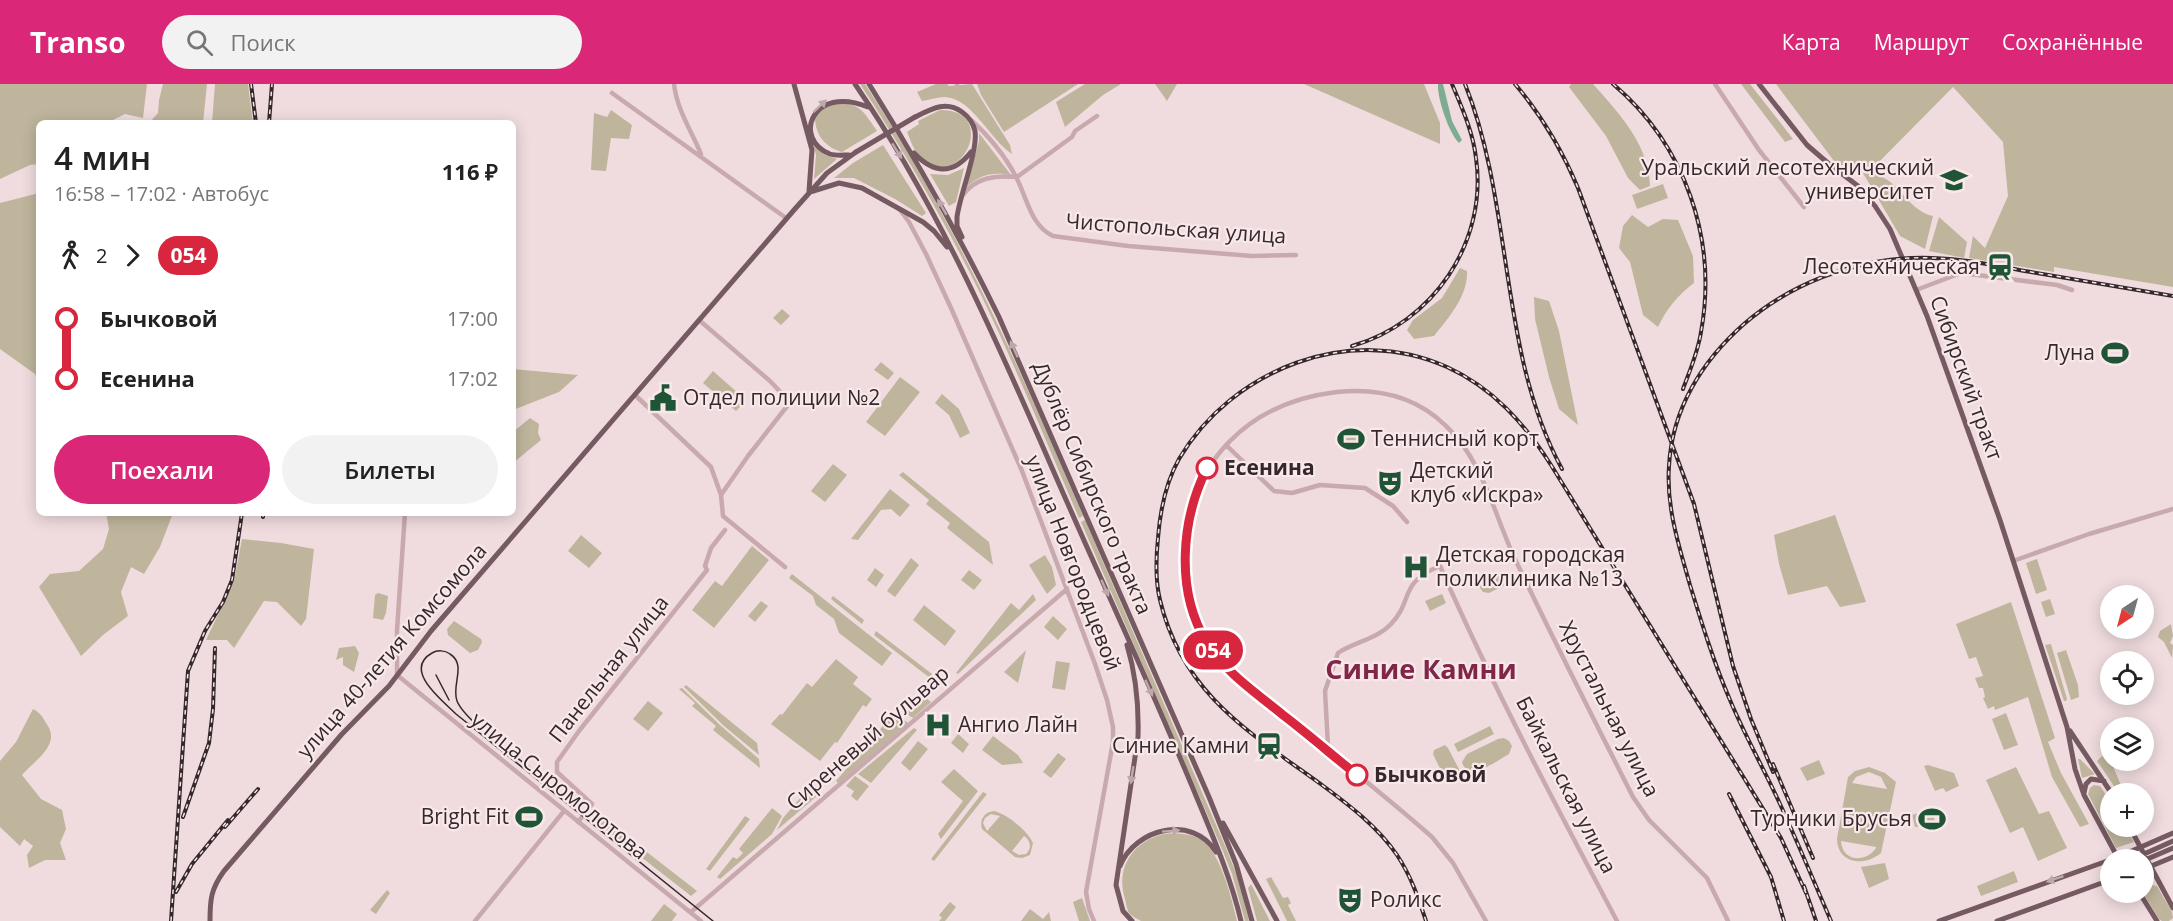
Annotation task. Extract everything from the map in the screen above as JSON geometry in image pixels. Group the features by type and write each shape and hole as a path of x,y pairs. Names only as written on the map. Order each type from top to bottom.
{"main road":[{"path":"794,84 812,150 811,184 808,193"},
{"name":"Дублёр Сибирского тракта","path":"855,84 927,201 994,335 1218,848 1241,921"},
{"name":"Дублёр Сибирского тракта","path":"869,84 971,258 1022,369 1209,797 1236,864 1252,921"},
{"name":"Сибирский тракт","path":"1759,84 1814,153 1858,186 1890,229 1950,376 2067,727 2073,760 2084,795 2113,849"},
{"path":"853,154 830,154 818,143 811,126 813,111 820,103 836,97 853,99 871,110"},
{"name":"улица 40-летия Комсомола","path":"210,921 211,894 224,871 396,675 419,645 827,173 853,154 936,107 948,106 958,109 972,121"},
{"path":"971,258 957,226 975,135 972,121"},
{"path":"901,136 918,158 940,169 949,169 958,165 973,148"},
{"path":"808,193 829,184 849,184 862,188 923,222 944,242 969,284"},
{"name":"Дублёр Сибирского тракта","path":"1117,615 1135,677 1139,714 1135,756 1116,879 1123,911 1132,921"},
{"name":"Сибирский тракт","path":"2067,727 2104,782"},
{"path":"2073,760 2078,756 2091,764"},
{"path":"2084,795 2086,784 2091,779 2104,782"},
{"path":"1209,797 1277,921"},
{"name":"Дублёр Сибирского тракта","path":"1116,879 1126,854 1138,841 1164,831 1187,831 1202,837 1214,848 1239,910"},
{"path":"2136,849 2173,833"},
{"path":"2154,853 2173,841"},
{"path":"2154,855 2173,848"},
{"path":"2154,865 2173,857"},
{"path":"1939,921 2100,864"},
{"path":"2154,874 2173,908"},
{"path":"1997,921 2100,884"},
{"path":"2146,903 2157,921"}],"street":[{"path":"674,84 675,96 682,115 702,156"},
{"path":"1715,84 1759,150 1804,207"},
{"path":"612,93 786,218"},
{"path":"960,202 970,187 979,181 992,177 1017,177 1097,116"},
{"name":"Чистопольская улица","path":"972,121 1010,166 1036,221 1045,232 1057,237 1128,246 1252,256 1296,255"},
{"name":"улица Новгородцевой","path":"900,210 914,232 972,353 1022,471 1098,673 1113,727 1110,770 1086,892 1094,921"},
{"path":"914,232 916,225 923,222"},
{"path":"1916,290 1961,273 2057,285 2072,290"},
{"path":"699,320 789,400 788,405 721,495"},
{"name":"Хрустальная улица","path":"1486,921 1453,863 1432,837 1235,676 1207,642 1190,600 1186,566 1186,532 1191,507 1209,464 1226,445 1260,418 1287,403 1311,395 1343,392 1372,391 1399,396 1418,405 1446,426 1461,443 1474,462 1514,557 1633,796 1649,820 1707,878 1728,921"},
{"path":"635,395 711,467 721,495 723,516 785,567"},
{"path":"1226,445 1274,491 1292,493 1320,485 1365,488 1393,507 1407,522"},
{"path":"2013,561 2133,519 2173,509"},
{"path":"396,675 405,516"},
{"name":"Панельная улица","path":"578,822 592,804 557,772 558,762 579,731 707,570 705,566 711,548 725,530"},
{"name":"Байкальская улица","path":"1326,749 1328,744 1325,691 1338,653 1387,628 1397,616 1411,585 1422,574 1440,566 1461,615 1617,921"},
{"name":"Сиреневый бульвар","path":"691,912 1067,589"},
{"name":"улица Сыромолотова","path":"396,675 701,921"},
{"path":"475,921 564,812"}],"shaded area":[{"path":"0,84 147,84 143,118 125,114 113,120 36,120 36,164 0,179"},
{"path":"163,84 207,84 203,120 152,120 158,113"},
{"path":"215,84 248,84 253,120 212,120"},
{"path":"860,84 865,84 898,135 957,241 1010,350 1083,516 1079,518 982,297 909,162"},
{"path":"936,84 949,86 972,84 1010,145 1012,154 964,104 945,97 922,101 917,92"},
{"path":"977,84 1078,84 1004,132 981,95"},
{"path":"1085,84 1121,84 1103,95 1065,127 1056,102"},
{"path":"1155,84 1177,84 1167,101"},
{"path":"1304,84 1424,84 1440,123 1440,144"},
{"path":"1438,84 1443,84 1452,121 1462,140 1459,143 1451,132 1444,115"},
{"path":"1571,84 1593,84 1613,106 1638,143 1648,171 1650,186 1640,190 1628,178 1606,136 1569,87"},
{"path":"1741,84 1750,84 1793,139 1785,142"},
{"path":"1776,84 2173,84 2173,287 2054,267 2054,272 1969,258 1973,236 1985,248 2008,196 2003,142 1953,87 1874,167 1837,165"},
{"path":"826,103 857,107 877,131 842,152 831,147 819,135 815,123 815,117"},
{"path":"611,110 632,125 629,139 611,138 606,171 591,170 594,113 607,117"},
{"path":"940,110 958,113 968,122 971,135 968,148 960,159 949,166 935,166 920,157 907,132 919,124 918,121"},
{"path":"979,133 1011,175 987,175 966,188 979,141"},
{"path":"811,136 824,154 837,159 814,179 816,155"},
{"path":"883,145 926,213 922,216 854,178 834,178 853,163"},
{"path":"964,168 956,202 949,206 930,174 948,175"},
{"path":"1863,173 1885,178 1914,206 1933,216 1925,249 1900,236"},
{"path":"1663,184 1668,198 1637,209 1632,195"},
{"path":"36,194 36,376 0,349 0,203"},
{"path":"1632,215 1648,227 1663,219 1678,220 1693,256 1694,283 1673,302 1658,327 1643,315 1630,262 1619,248 1623,226"},
{"path":"1939,217 1967,242 1964,258 1929,251"},
{"path":"1460,268 1467,271 1464,289 1456,306 1434,336 1414,339 1407,330 1413,320 1442,298"},
{"path":"1534,297 1549,301 1559,331 1578,425 1559,409 1535,319"},
{"path":"782,309 790,316 781,325 773,318"},
{"path":"881,362 894,373 888,380 874,370"},
{"path":"516,369 578,375 559,392 516,409"},
{"path":"713,371 746,400 736,411 703,383"},
{"path":"900,377 920,392 885,436 866,422"},
{"path":"942,394 959,409 970,433 960,438 949,415 935,403"},
{"path":"530,418 539,424 538,433 541,440 516,461 516,430"},
{"name":"Теннисный корт","path":"1339,431 1364,433 1363,446 1338,445"},
{"path":"833,464 847,475 825,502 811,491"},
{"path":"903,472 989,542 993,565 947,528 950,523 926,504 929,500 899,475"},
{"path":"890,489 910,505 900,517 891,509 881,510 858,540 851,539"},
{"path":"1835,515 1866,602 1840,607 1827,586 1788,595 1774,535"},
{"path":"107,516 172,516 160,547 144,574 131,567 121,592 128,616 81,656 39,587 50,574 79,571 103,549 109,529"},
{"path":"1085,520 1226,848 1240,883 1249,921 1245,921 1232,874 1222,849 1081,522"},
{"path":"581,535 602,553 589,568 568,551"},
{"path":"242,539 314,549 306,619 301,626 277,602 264,601 234,648 227,640 206,640 234,581"},
{"path":"752,546 769,560 714,628 692,610 715,581 722,586"},
{"path":"1045,555 1052,567 1056,585 1047,594 1029,565"},
{"path":"911,558 919,565 895,597 887,591"},
{"path":"2037,559 2047,590 2036,594 2026,563"},
{"path":"875,568 884,575 876,587 867,580"},
{"path":"969,570 982,580 974,590 961,580"},
{"path":"1502,572 1510,574 1509,583 1489,593 1483,592 1480,588 1481,582"},
{"path":"792,574 892,653 882,666 839,633 834,619 816,605 813,596 789,578"},
{"path":"378,593 388,596 383,620 373,618 375,595"},
{"path":"1033,594 1036,600 958,674 956,673 1011,603 1019,610"},
{"path":"1442,594 1446,603 1430,611 1425,601"},
{"path":"833,596 864,620 862,624 831,599"},
{"path":"2050,599 2055,614 2046,617 2041,602"},
{"path":"761,601 768,606 755,622 748,616"},
{"path":"2011,602 2055,738 2048,742 2061,773 2089,824 2080,827 2052,777 2028,697 1995,710 1994,706 1988,709 1983,698 1985,697 1983,688 1979,688 1975,678 1983,676 1976,657 1969,659 1956,624"},
{"path":"924,605 956,631 945,646 913,620"},
{"path":"1053,616 1067,629 1058,640 1044,627"},
{"path":"454,621 481,639 478,650 470,653 448,635 447,629"},
{"path":"2171,624 2172,658 2164,642 2158,637 2160,631"},
{"path":"876,631 932,674 930,678 874,635"},
{"path":"2051,644 2066,701 2064,701 2045,645"},
{"path":"355,646 359,653 354,672 343,665 343,657 336,660 339,648"},
{"path":"1026,650 1018,683 1004,672"},
{"path":"2066,650 2078,685 2079,697 2071,700 2057,653"},
{"path":"836,659 858,677 853,684 872,699 866,707 863,705 837,743 835,742 820,761 771,724 780,714 782,715 807,683 812,687"},
{"path":"1056,661 1070,663 1065,690 1052,688"},
{"path":"686,685 757,743 759,755 724,726 684,687"},
{"path":"682,688 759,759 760,768 713,730 716,726 692,706 695,703 679,689"},
{"path":"926,698 931,702 913,718 905,713 915,699 922,701"},
{"path":"648,701 663,713 648,731 633,719"},
{"path":"33,709 40,714 48,726 51,740 44,753 22,775 41,799 62,810 66,829 60,843 66,860 45,860 29,868 27,855 33,846 24,839 20,846 0,827 0,761 16,742"},
{"path":"2006,713 2018,745 2004,750 1992,719"},
{"path":"901,717 908,723 838,783 836,781 887,721"},
{"path":"1490,726 1494,734 1458,752 1454,744"},
{"path":"914,728 917,730 871,783 858,774"},
{"path":"958,734 969,744 963,753 951,743"},
{"path":"993,736 1018,755 1023,763 1002,765 982,750"},
{"path":"1504,738 1512,746 1509,754 1476,771 1465,768 1462,762 1467,754"},
{"path":"918,741 928,749 910,771 901,763"},
{"path":"1445,745 1461,773 1459,778 1450,781 1445,779 1433,754 1434,750"},
{"path":"1058,753 1066,759 1051,778 1043,772"},
{"path":"2078,759 2080,759 2095,774 2082,778"},
{"path":"1819,760 1825,774 1807,781 1800,768"},
{"path":"1928,765 1954,773 1959,786 1946,792 1943,788 1935,791 1924,766"},
{"path":"1869,767 1885,773 1896,782 1881,853 1860,861 1853,861 1842,854 1837,839 1848,777 1855,771","holes":["1869,772 1881,777 1887,789 1852,783 1856,777","1841,841 1876,847 1876,848 1866,856 1855,858 1845,853"]},
{"path":"2016,767 2039,814 2049,811 2067,848 2038,861 2023,827 2010,833 1986,780"},
{"path":"954,769 978,791 941,839 938,834 963,801 941,782"},
{"path":"2104,771 2115,771 2120,783 2112,783"},
{"path":"855,776 869,786 857,801 851,796 854,791 846,786"},
{"path":"2094,785 2100,786 2100,817 2088,794"},
{"path":"808,789 817,796 777,830 783,818"},
{"path":"983,792 987,794 934,861 931,859"},
{"path":"772,808 782,816 772,834 720,879 717,877 733,857 737,859 743,853 739,849"},
{"path":"1927,810 1928,814 1932,813 1936,824 1915,827 1912,815"},
{"path":"594,811 697,891 691,896 590,817"},
{"path":"991,812 1005,816 1027,833 1033,843 1030,855 1022,858 1015,857 982,829 982,819 985,814","holes":["991,814 1000,816 987,831 983,823 985,818","1024,836 1030,847 1026,854 1019,855 1012,851"]},
{"path":"745,816 750,819 710,871 706,869"},
{"path":"1164,834 1191,835 1205,843 1211,850 1226,880 1237,921 1141,921 1129,913 1123,888 1125,867 1135,849"},
{"path":"2110,837 2131,837 2134,842 2116,848"},
{"path":"1885,863 1889,879 1869,888 1861,867"},
{"path":"2014,871 2018,882 1981,896 1977,886"},
{"path":"1271,877 1283,898 1288,897 1291,903 1288,905 1296,921 1287,921 1266,879"},
{"path":"1251,884 1270,921 1257,921 1248,888"},
{"path":"2154,886 2157,886 2173,918 2169,921 2159,919 2149,903 2154,903"},
{"path":"387,890 390,893 376,914 370,910"},
{"path":"1082,898 1090,921 1079,921 1073,902"},
{"path":"950,902 956,907 945,921 939,921 942,918 939,915"},
{"path":"664,904 677,914 672,921 651,921"},
{"path":"1030,909 1043,919 1049,912 1051,921 1021,921"}],"tram line":[{"path":"534,771 480,728 462,709 456,695 458,669 455,659 448,653 439,651 432,653 424,660 421,668 428,685 456,714 713,921"},
{"path":"436,675 449,700"}],"railway":[{"path":"251,84 256,120"},
{"path":"269,120 272,84"},
{"path":"1352,346 1381,335 1407,319 1430,299 1449,275 1463,248 1473,220 1477,189 1476,158 1470,129 1452,84"},
{"path":"1465,84 1481,131 1492,179 1516,327 1527,376 1541,424 1562,469"},
{"path":"1515,84 1551,134 1578,188 1694,504 1733,666 1751,719 1773,772"},
{"path":"1613,84 1638,108 1660,135 1677,165 1700,229 1705,263 1705,297 1700,339 1683,389"},
{"path":"1831,921 1787,819 1724,686 1713,658 1678,541 1669,496 1669,466 1676,425 1692,388 1703,370 1729,338 1762,310 1801,286 1866,264 1911,258 1956,260 2173,296"},
{"path":"1426,921 1406,871 1381,835 1342,800 1245,728 1202,686 1184,661 1170,633 1158,592 1157,553 1164,497 1179,459 1202,427 1230,400 1262,379 1296,363 1334,353 1372,350 1410,355 1447,367 1479,385 1518,421 1551,465 1781,838 1806,893"},
{"path":"171,921 188,671 205,631 223,602 232,580 242,516"},
{"path":"183,817 209,743 213,709 215,648"},
{"path":"1773,764 1813,858"},
{"path":"225,827 258,789"},
{"path":"1729,794 1771,877 1784,921"},
{"path":"176,892 192,864 228,820"},
{"path":"1804,886 1816,921"}],"bus line":[{"name":"054","path":"1207,468 1191,507 1186,532 1186,566 1190,600 1207,642 1235,676 1357,775"}],"place":[{"name":"Уральский лесотехнический университет","path":"1954,180"},
{"name":"Лесотехническая","path":"2000,267"},
{"name":"Луна","path":"2115,353"},
{"name":"Отдел полиции №2","path":"663,398"},
{"name":"Теннисный корт","path":"1351,439"},
{"name":"Есенина","path":"1207,468"},
{"name":"Детский клуб «Искра»","path":"1390,483"},
{"name":"Детская городская поликлиника №13","path":"1416,567"},
{"name":"Ангио Лайн","path":"938,725"},
{"name":"Синие Камни","path":"1269,746"},
{"name":"Бычковой","path":"1357,775"},
{"name":"Bright Fit","path":"529,817"},
{"name":"Турники Брусья","path":"1932,819"},
{"name":"Роликс","path":"1350,900"}],"district":[{"name":"Синие Камни","path":"1421,670"}]}
